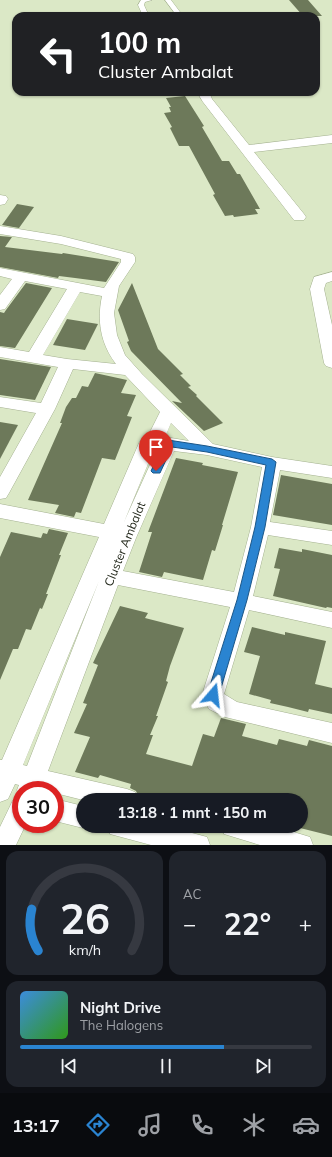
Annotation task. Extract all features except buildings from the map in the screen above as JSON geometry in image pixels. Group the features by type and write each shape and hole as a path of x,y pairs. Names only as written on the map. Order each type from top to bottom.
{"street":[{"path":"205,96 299,217"},
{"path":"246,149 332,139"},
{"path":"0,230 61,240 128,257 128,262 112,286 110,293 106,313 109,335 118,356 129,370 207,449"},
{"path":"0,272 110,293"},
{"path":"0,306 21,276"},
{"path":"332,276 319,280 317,289 332,363"},
{"path":"33,358 76,286"},
{"path":"0,352 67,364 129,370"},
{"path":"0,492 47,409 67,364"},
{"path":"0,402 47,409"},
{"name":"Cluster Ambalat","path":"32,781 103,574 126,538 162,442 169,410"},
{"path":"17,781 3,778 103,574 110,532 148,443 162,442 207,449 332,472"},
{"path":"272,462 260,527 242,600 213,695 217,702 233,710 332,734"},
{"path":"0,511 110,532"},
{"path":"260,527 332,538"},
{"path":"103,574 242,600 332,620"},
{"path":"64,789 86,793"},
{"path":"0,796 12,800"},
{"path":"64,812 76,815"},
{"path":"4,845 12,828"},
{"path":"148,833 198,845"},
{"path":"258,833 301,845"}],"lane":[{"path":"144,12 141,4 143,1 149,0"},
{"path":"168,0 177,12"}],"route":[{"path":"156,471 168,444 207,449 272,462 260,527 242,600 213,695"}]}
